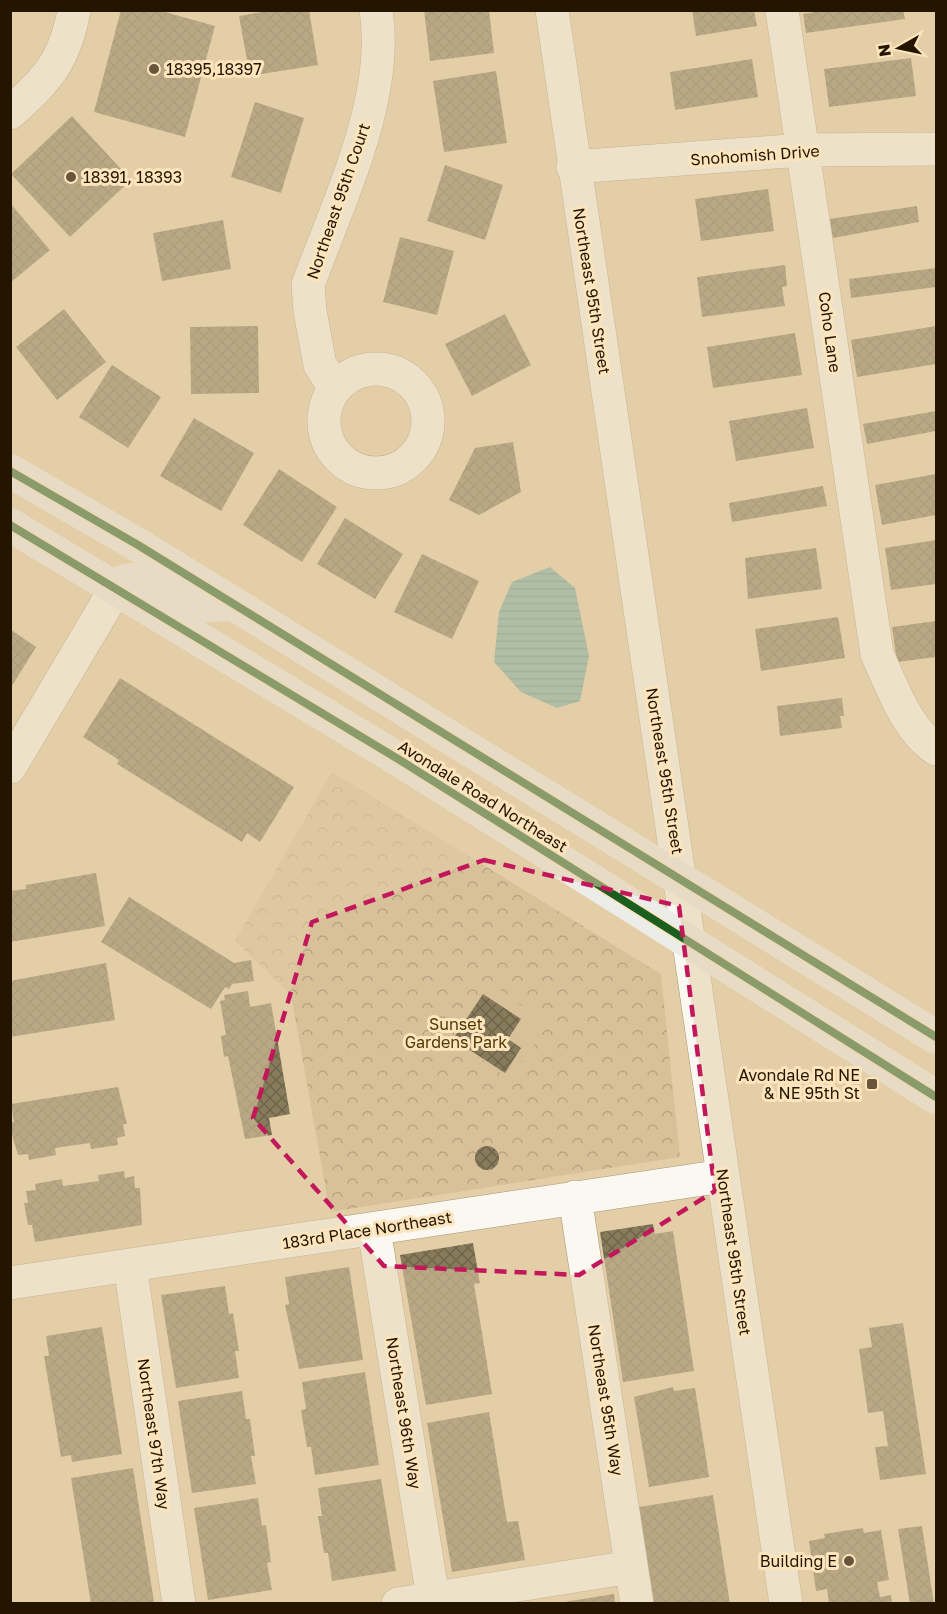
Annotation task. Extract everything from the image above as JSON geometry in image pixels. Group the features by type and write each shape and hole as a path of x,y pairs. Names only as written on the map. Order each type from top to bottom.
{"main road":[{"name":"Avondale Road Northeast","path":"11,471 232,603 936,1037"},
{"name":"Avondale Road Northeast","path":"10,525 393,756 936,1097"},
{"path":"115,590 123,581 134,580 195,606 232,603"}],"street":[{"path":"10,113 35,91 53,69 68,42 74,10"},
{"name":"Northeast 95th Court","path":"335,388 320,364 310,311 308,285 366,124 378,76 379,32 376,10"},
{"name":"Northeast 95th Street","path":"552,10 573,167 681,878 786,1604"},
{"name":"Coho Lane","path":"782,10 877,654 896,696 921,740 936,749"},
{"name":"Snohomish Drive","path":"573,167 803,150 936,149"},
{"path":"10,767 115,590"},
{"name":"183rd Place Northeast","path":"10,1283 723,1176"},
{"name":"Northeast 95th Way","path":"575,1197 637,1604"},
{"name":"Northeast 96th Way","path":"374,1229 433,1598"},
{"name":"Northeast 97th Way","path":"130,1265 179,1604"},
{"path":"398,1604 631,1567"}],"highlighted area":[{"path":"484,860 679,906 715,1191 579,1275 384,1266 253,1118 312,922"}],"green space":[{"name":"Sunset Gardens Park","path":"332,772 661,974 680,1157 330,1212 291,995 235,941"},
{"path":"492,984 548,1025 509,1079 453,1038"}],"water":[{"path":"550,567 575,588 589,656 580,701 557,708 521,692 494,662 499,612 512,582"}],"building":[{"name":"18395,18397","path":"121,10 158,10 215,26 185,137 94,112"},
{"path":"273,10 309,10 318,65 250,76 239,16"},
{"path":"424,10 489,10 494,53 430,61"},
{"path":"692,10 754,10 757,26 696,36"},
{"path":"827,10 903,10 905,19 806,33 803,14"},
{"path":"911,58 916,96 829,107 824,69"},
{"path":"752,59 758,97 675,110 670,72"},
{"path":"496,71 507,143 444,152 433,81"},
{"path":"255,102 304,118 281,193 231,177"},
{"name":"18391, 18393","path":"72,116 131,180 70,237 11,174"},
{"path":"445,165 503,185 485,240 427,221"},
{"path":"768,189 774,231 701,241 695,199"},
{"path":"10,203 50,250 10,283"},
{"path":"917,206 919,222 833,238 829,219"},
{"path":"223,220 231,269 162,281 153,233"},
{"path":"400,237 454,251 437,315 383,302"},
{"path":"785,265 787,286 782,287 785,306 702,317 697,277"},
{"path":"936,268 936,287 851,298 849,279"},
{"path":"64,309 106,362 57,400 16,347"},
{"path":"505,314 531,365 472,396 445,344"},
{"path":"258,326 259,393 191,394 190,327"},
{"path":"936,326 936,364 857,377 851,340"},
{"path":"795,333 802,375 713,388 707,347"},
{"path":"112,365 161,397 128,448 79,417"},
{"path":"807,408 814,448 736,461 729,421"},
{"path":"936,411 936,431 867,444 863,424"},
{"path":"194,418 254,453 221,511 160,476"},
{"path":"513,442 521,492 479,515 449,500 475,448"},
{"path":"279,469 337,507 302,562 243,525"},
{"path":"936,474 936,515 882,525 875,485"},
{"path":"823,486 827,506 732,522 729,503"},
{"path":"345,518 403,554 375,599 317,564"},
{"path":"936,540 936,584 891,590 885,548"},
{"path":"816,548 822,589 748,599 745,558"},
{"path":"422,554 479,581 452,639 394,612"},
{"path":"838,617 845,658 761,671 755,629"},
{"path":"936,621 936,657 897,662 892,627"},
{"path":"10,629 36,647 10,689"},
{"path":"120,678 294,787 260,842 247,833 242,842 117,764 119,760 83,737"},
{"path":"842,698 844,716 840,716 842,728 780,736 777,706"},
{"path":"96,873 105,926 10,942 10,891 26,889 26,885"},
{"path":"129,897 234,963 251,960 254,981 232,984 229,989 225,987 211,1009 101,942"},
{"path":"106,963 115,1020 10,1037 10,981"},
{"path":"248,991 250,1007 271,1003 290,1114 269,1118 272,1135 245,1139 228,1056 224,1057 221,1036 226,1035 220,1001 225,1000 224,995"},
{"path":"483,994 521,1019 508,1039 521,1048 505,1073 453,1039"},
{"path":"118,1087 127,1124 123,1124 125,1136 117,1138 118,1145 91,1149 90,1143 55,1148 56,1155 29,1160 28,1154 18,1155 10,1128 10,1122 14,1122 11,1104"},
{"path":"487,1146 492,1147 498,1153 498,1163 492,1169 487,1170 482,1169 476,1163 475,1158 476,1153 482,1147"},
{"path":"124,1171 125,1178 134,1176 135,1188 140,1188 142,1225 35,1242 32,1225 28,1225 24,1203 28,1203 26,1191 36,1190 35,1184 62,1179 63,1186 99,1181 98,1175"},
{"path":"653,1224 655,1234 673,1231 694,1371 623,1382 600,1232"},
{"path":"473,1243 480,1283 474,1284 492,1394 426,1405 400,1255"},
{"path":"349,1267 363,1360 299,1369 285,1305 289,1304 285,1277"},
{"path":"225,1286 229,1314 233,1313 239,1351 235,1351 239,1378 176,1388 161,1295"},
{"path":"903,1323 926,1474 880,1480 875,1447 888,1446 883,1411 868,1413 859,1349 872,1347 869,1328"},
{"path":"102,1327 122,1454 72,1462 71,1455 61,1457 44,1356 49,1356 46,1336"},
{"path":"365,1372 379,1465 315,1475 311,1447 307,1447 301,1410 306,1409 302,1382"},
{"path":"673,1387 674,1391 695,1388 709,1477 649,1487 634,1397"},
{"path":"242,1391 246,1419 250,1419 255,1456 251,1456 256,1484 192,1493 178,1401"},
{"path":"489,1412 507,1522 518,1521 525,1560 452,1572 427,1423"},
{"path":"133,1468 154,1602 91,1604 71,1478"},
{"path":"381,1479 396,1571 332,1581 328,1553 324,1553 318,1516 322,1516 318,1488"},
{"path":"713,1495 730,1604 654,1604 639,1507"},
{"path":"258,1498 262,1526 266,1525 271,1562 267,1563 272,1590 208,1600 194,1508"},
{"path":"922,1526 934,1604 910,1604 898,1529"},
{"name":"Building E","path":"863,1528 864,1533 881,1530 889,1580 877,1582 880,1597 891,1595 892,1604 829,1604 827,1589 816,1591 809,1541 825,1538 824,1534"},
{"path":"614,1594 615,1604 564,1604 564,1602"}],"cycle path":[{"path":"10,471 138,545 936,1037"},
{"path":"10,525 403,762 936,1097"}],"place":[{"name":"18395,18397","path":"154,69"},
{"name":"18391, 18393","path":"71,177"},
{"name":"Avondale Rd NE & NE 95th St","path":"872,1084"},
{"name":"Building E","path":"849,1561"}]}
